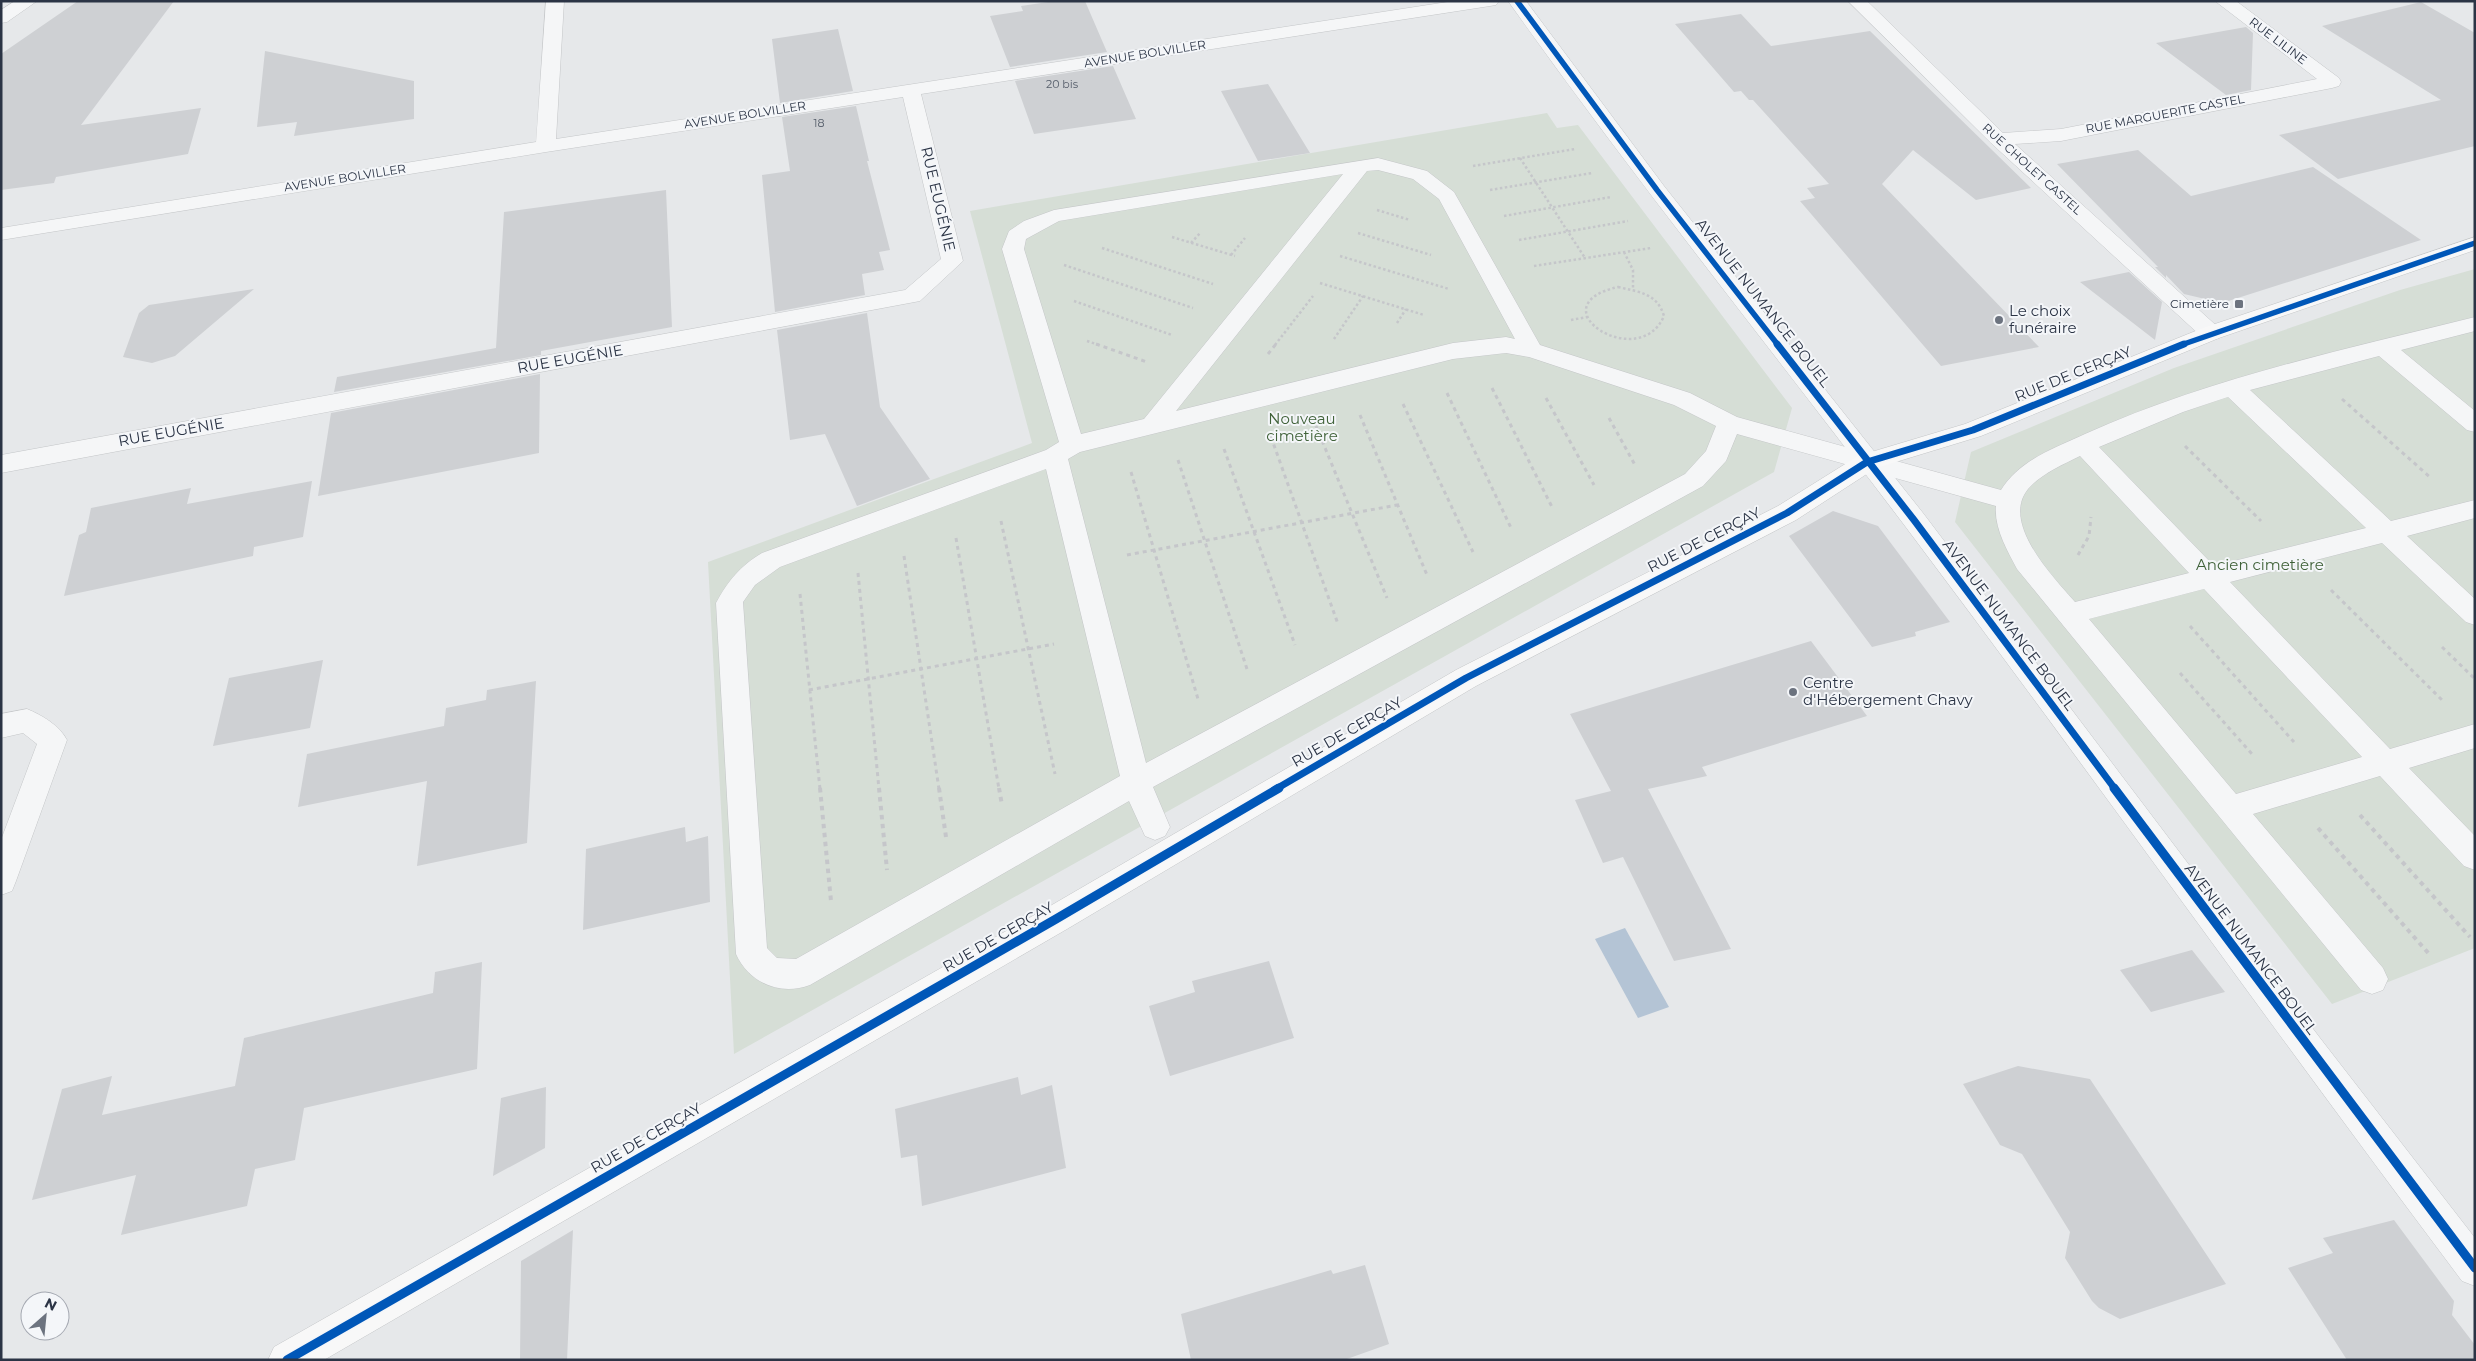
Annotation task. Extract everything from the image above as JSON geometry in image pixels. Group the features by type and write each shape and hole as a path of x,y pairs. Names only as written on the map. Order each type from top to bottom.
{"street":[{"path":"1,18 28,1"},
{"path":"546,146 556,1"},
{"name":"AVENUE BOLVILLER","path":"1,234 546,146 1490,1"},
{"name":"AVENUE NUMANCE BOUEL","path":"1517,1 1657,190 1914,520 2332,1081 2475,1268"},
{"name":"RUE CHOLET CASTEL","path":"1857,1 1998,139 2211,333"},
{"name":"RUE LILINE","path":"2224,1 2332,82"},
{"name":"RUE MARGUERITE CASTEL","path":"1998,139 2061,135 2332,82"},
{"name":"RUE EUGÉNIE","path":"1,464 912,296 952,261 911,90"},
{"path":"1155,827 1136,782 1082,564 1063,450 1036,323 1013,249 1016,236 1031,226 1054,216 1361,165 1378,164 1420,175 1447,196 1507,306 1525,349"},
{"path":"1159,424 1190,377 1296,243 1361,165"},
{"name":"RUE DE CERÇAY","path":"287,1360 1056,919 1466,678 1787,513 1868,462 1973,430 2211,333 2475,243"},
{"path":"2372,979 2026,562 2007,519 2009,501 2016,486 2034,470 2055,458 2152,414 2304,365 2384,348 2475,324"},
{"path":"1729,423 1717,455 1694,480 1210,741 799,974 770,972 752,954 729,603 738,586 748,574 771,560 993,479 1063,450 1119,433 1430,357 1472,348 1506,345 1579,365 1682,399 1729,423 2009,501"},
{"path":"2384,348 2475,424"},
{"path":"2232,387 2475,615"},
{"path":"2083,445 2475,857"},
{"path":"2069,614 2471,510"},
{"path":"1,726 27,721 53,740 1,881"},
{"path":"2231,808 2475,736"}],"path":[{"path":"1420,175 1579,149"},
{"path":"1520,158 1585,258"},
{"path":"1447,196 1598,172"},
{"path":"1468,236 1552,208 1615,196"},
{"path":"1334,198 1468,236 1568,232 1632,220"},
{"path":"1315,220 1488,273 1653,248"},
{"path":"1031,226 1254,297"},
{"path":"1296,243 1507,306"},
{"path":"1013,249 1234,321"},
{"path":"1624,252 1634,266 1636,276 1633,289"},
{"path":"1024,284 1212,349"},
{"path":"1322,284 1236,395 1248,401 1302,523 1353,664"},
{"path":"1618,287 1633,289 1648,295 1658,303 1664,312 1664,322 1658,331 1647,337 1632,339 1616,337 1601,331 1591,323 1585,313 1586,303 1592,295 1603,290 1618,287"},
{"path":"1331,342 1363,296"},
{"path":"1036,323 1190,377"},
{"path":"1472,348 1572,546"},
{"path":"1525,349 1616,522"},
{"path":"1430,357 1531,568"},
{"path":"1579,365 1655,501"},
{"path":"2304,365 2471,510"},
{"path":"1385,368 1491,590"},
{"path":"1344,378 1444,615"},
{"path":"1301,388 1403,637"},
{"path":"1210,411 1310,687"},
{"path":"1159,424 1205,541 1262,713"},
{"path":"1119,433 1210,741"},
{"path":"2038,577 2078,556 2089,536 2091,517 2087,499 2078,481 2055,458"},
{"path":"993,479 1065,822"},
{"path":"948,495 1011,853"},
{"path":"1082,564 1398,505"},
{"path":"898,514 953,886"},
{"path":"2091,517 2098,525"},
{"path":"854,530 892,921"},
{"path":"795,551 836,953"},
{"path":"2158,591 2470,937"},
{"path":"810,690 1100,635"}],"green space":[{"name":"Nouveau cimetière","path":"1547,113 1557,128 1578,125 1792,408 1774,472 734,1054 708,562 1032,443 970,211"},
{"name":"Ancien cimetière","path":"2475,269 2475,948 2332,1004 1955,522 1971,452 2174,368 2400,290"}],"water":[{"path":"1625,928 1669,1007 1638,1018 1595,939"}],"building":[{"path":"78,1 174,1 81,125 201,108 188,154 56,177 54,183 1,190 1,54"},
{"path":"1055,1 1085,1 1107,52 1010,67 990,16 1023,11 1021,6"},
{"path":"2421,2 2475,33 2475,146 2338,179 2279,135 2441,100 2322,26"},
{"path":"1741,14 1771,46 1870,31 2031,188 1976,200 1913,150 1882,184 2039,347 1941,366 1800,201 1815,198 1807,188 1829,184 1753,100 1749,100 1741,91 1734,92 1675,24"},
{"path":"2246,27 2253,33 2251,90 2226,95 2156,43"},
{"path":"838,29 853,91 780,103 772,39"},
{"path":"265,51 414,81 414,119 294,136 297,122 257,127"},
{"path":"1113,66 1136,119 1034,134 1015,81"},
{"path":"1268,84 1310,153 1258,161 1221,91"},
{"path":"856,106 869,161 867,161 890,250 879,252 884,270 862,274 865,295 775,312 762,175 790,171 782,117"},
{"path":"2138,150 2191,196 2313,167 2421,240 2222,303 2184,294 2166,275 2166,278 2155,267 2158,267 2057,164"},
{"path":"666,190 672,327 541,351 541,355 334,392 337,377 496,348 504,212"},
{"path":"2129,272 2162,302 2155,340 2080,282"},
{"path":"254,289 175,356 152,363 123,357 139,313 149,305"},
{"path":"867,313 880,407 930,479 857,506 825,434 790,440 777,330"},
{"path":"540,374 539,453 318,496 331,413"},
{"path":"312,481 303,537 254,547 253,556 64,596 79,535 86,532 91,508 191,488 187,504"},
{"path":"1833,511 1878,526 1950,622 1915,632 1916,636 1872,647 1789,536"},
{"path":"1811,641 1867,716 1702,767 1707,776 1648,789 1731,949 1674,961 1623,857 1603,863 1575,800 1611,791 1570,714"},
{"path":"323,660 310,728 213,746 229,678"},
{"path":"536,681 527,843 417,866 427,781 298,807 307,754 444,726 446,708 486,700 487,690"},
{"path":"685,827 686,842 708,836 710,902 583,930 586,849"},
{"path":"2192,950 2225,992 2151,1012 2120,970"},
{"path":"1269,961 1294,1038 1170,1076 1149,1006 1195,992 1192,981"},
{"path":"482,962 477,1069 304,1108 295,1160 255,1169 247,1206 121,1235 136,1175 32,1200 62,1089 112,1076 102,1115 235,1086 244,1038 433,993 435,972"},
{"path":"2018,1066 2090,1079 2226,1284 2120,1319 2099,1308 2092,1301 2065,1258 2070,1232 2022,1154 2000,1145 1963,1084"},
{"path":"1018,1077 1021,1095 1052,1085 1066,1168 922,1206 917,1155 901,1158 895,1109"},
{"path":"546,1087 545,1148 493,1176 501,1098"},
{"path":"2394,1220 2454,1301 2452,1315 2475,1345 2475,1360 2347,1360 2288,1268 2333,1253 2323,1238"},
{"path":"573,1230 567,1360 520,1360 521,1261"},
{"path":"1365,1265 1389,1344 1344,1360 1191,1360 1181,1314 1331,1270 1333,1274"}],"cycle path":[{"path":"1517,1 1657,190 1914,520 2308,1049 2475,1268"},
{"path":"287,1360 1056,919 1466,678 1787,513 1867,462 1973,430 2211,333 2475,243"}],"place":[{"name":"Cimetière","path":"2239,304"},
{"name":"Le choix funéraire","path":"1999,320"},
{"name":"Centre d'Hébergement Chavy","path":"1793,692"}]}
